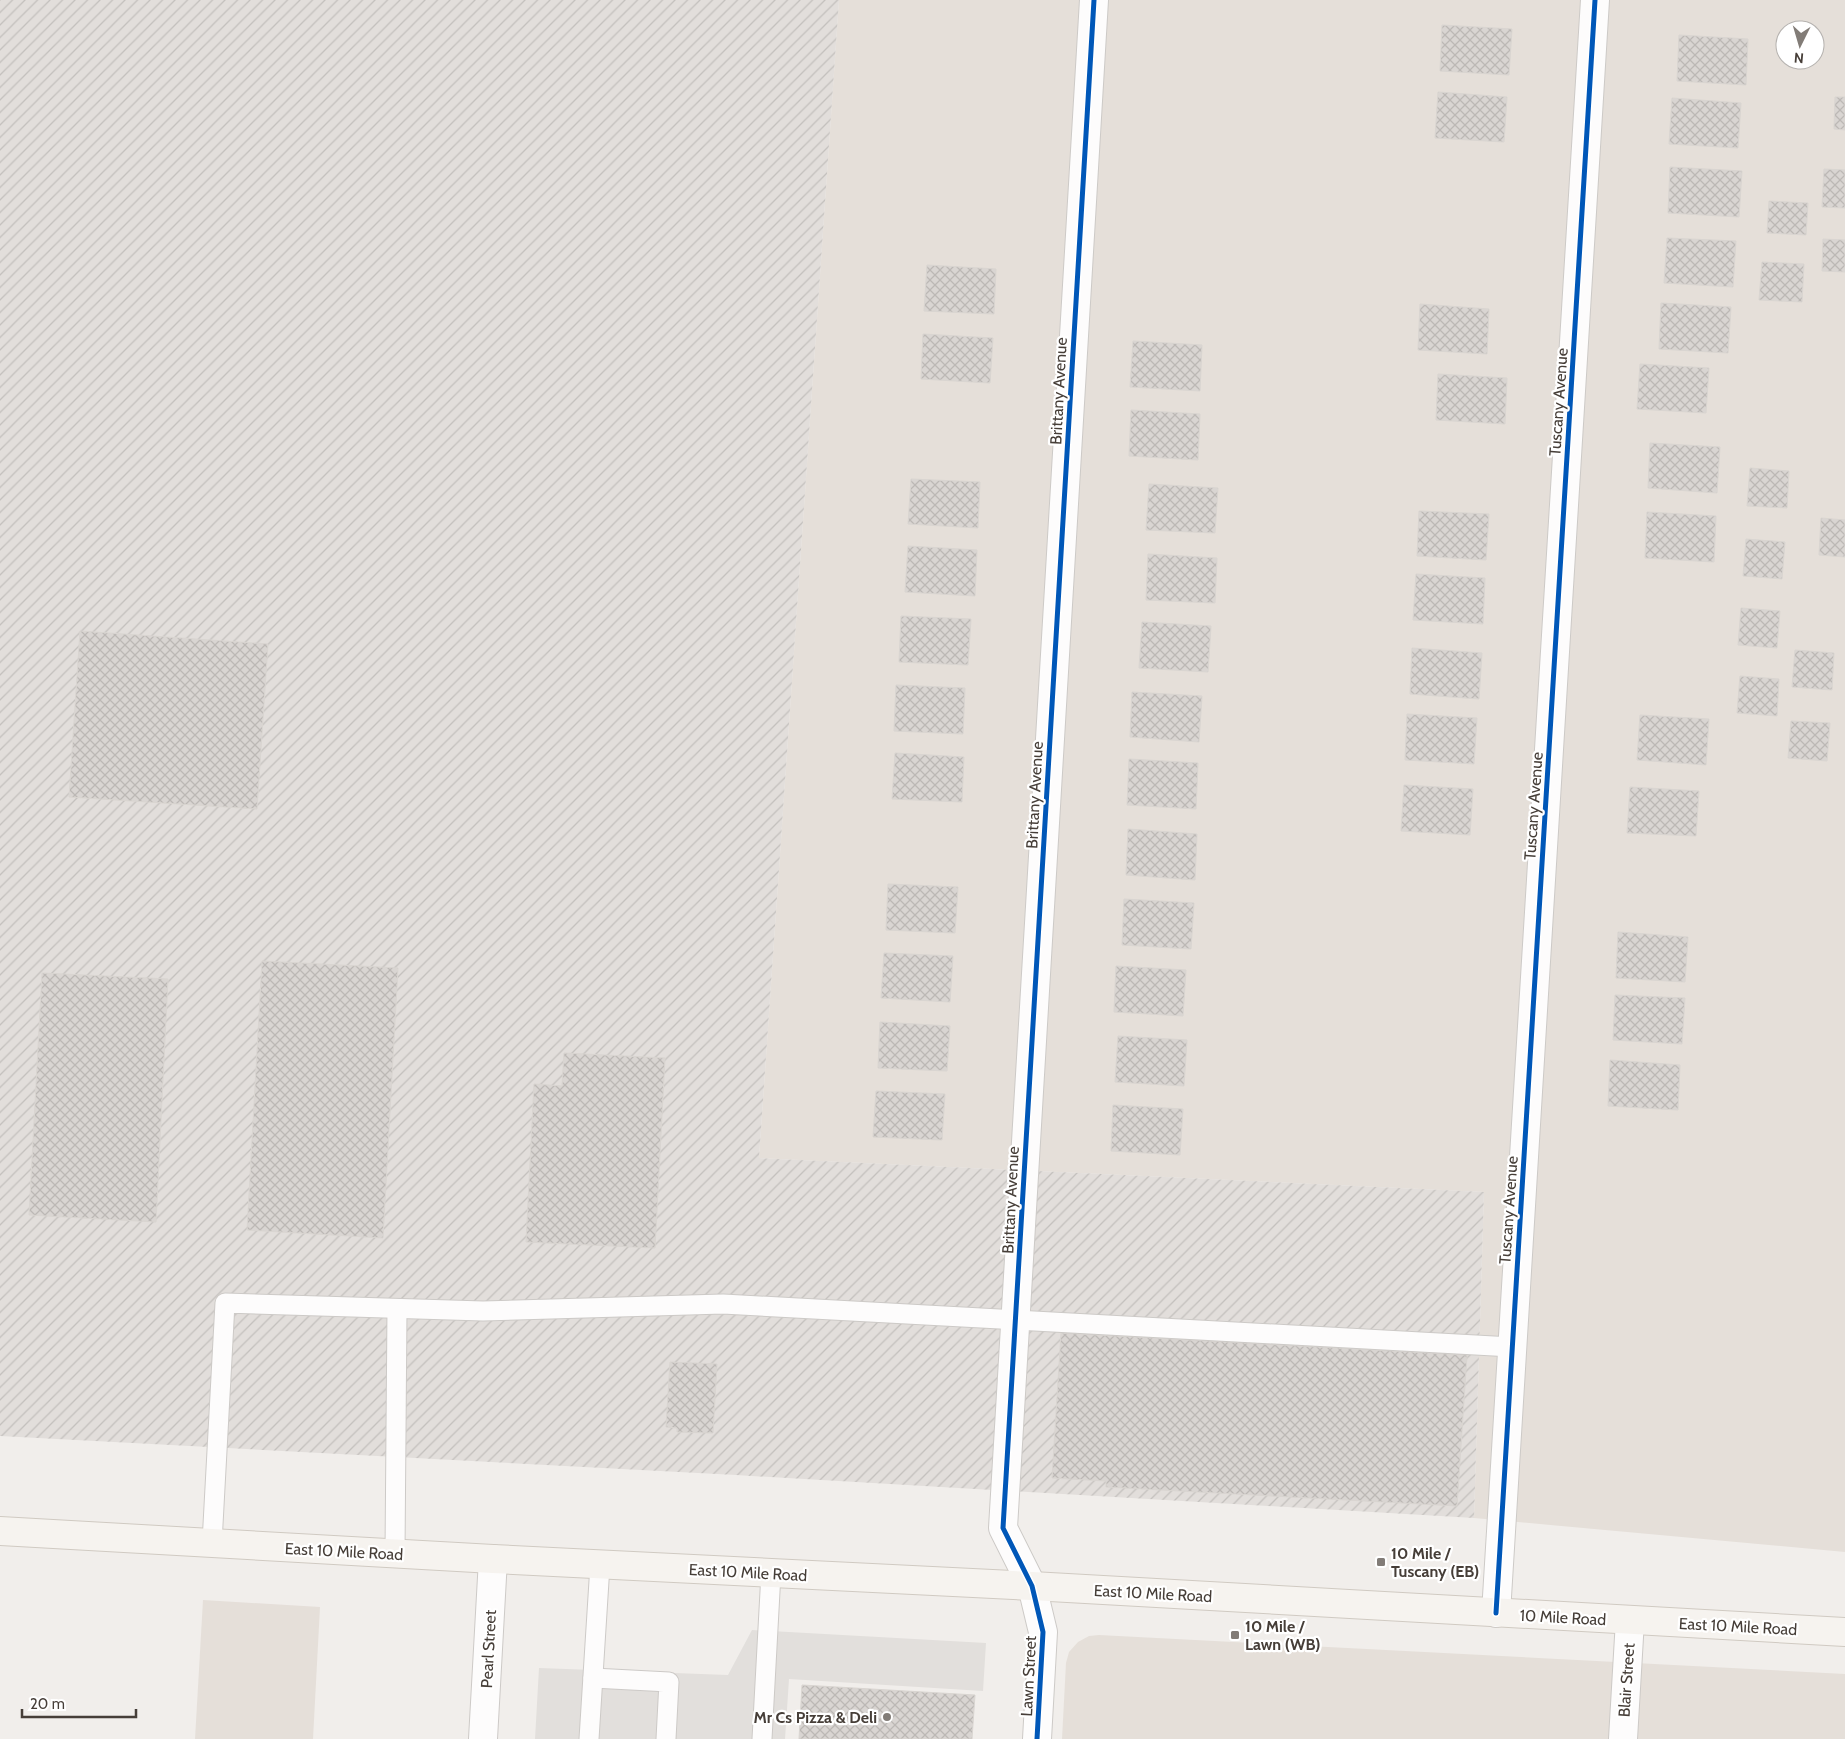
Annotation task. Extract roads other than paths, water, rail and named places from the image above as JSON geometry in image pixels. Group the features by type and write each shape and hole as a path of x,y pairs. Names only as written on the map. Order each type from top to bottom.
{"main road":[{"name":"East 10 Mile Road","path":"0,1531 493,1560 1032,1586 1496,1613"},
{"name":"10 Mile Road","path":"1496,1613 1630,1620"},
{"name":"East 10 Mile Road","path":"1630,1620 1845,1632"}],"street":[{"name":"Brittany Avenue","path":"1032,1586 1004,1528 1094,0"},
{"name":"Tuscany Avenue","path":"1496,1613 1595,0"},
{"name":"Pearl Street","path":"483,1739 493,1560"},
{"name":"Lawn Street","path":"1032,1586 1044,1632 1037,1739"},
{"name":"Blair Street","path":"1623,1739 1630,1620"}],"lane":[{"path":"212,1543 225,1303 484,1311 722,1304 1512,1347"},
{"path":"395,1553 397,1309"},
{"path":"589,1739 600,1565"},
{"path":"762,1739 771,1573"},
{"path":"594,1678 669,1682 666,1739"}],"place":[{"name":"10 Mile / Tuscany (EB)","path":"1381,1562"},
{"name":"10 Mile / Lawn (WB)","path":"1235,1635"},
{"name":"Mr Cs Pizza & Deli","path":"887,1717"}]}
